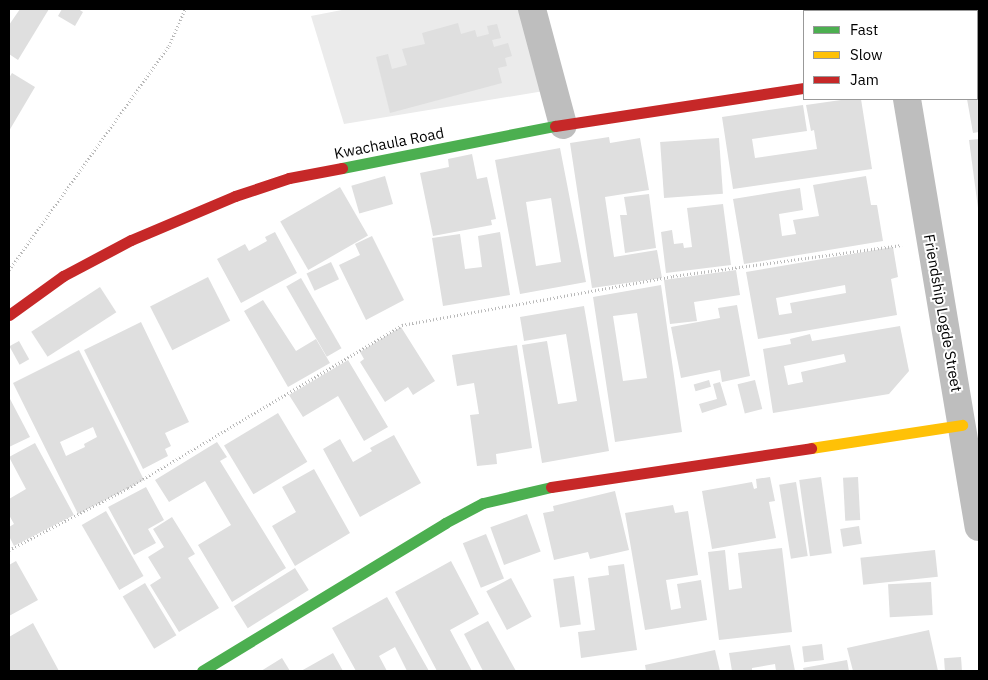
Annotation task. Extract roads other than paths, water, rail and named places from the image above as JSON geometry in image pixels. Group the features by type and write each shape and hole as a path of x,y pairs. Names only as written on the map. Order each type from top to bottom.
{"street":[{"path":"532,9 563,125"},
{"name":"Kwachaula Road","path":"9,315 63,276 131,240 235,196 289,178 563,125 803,88"},
{"name":"Friendship Logde Street","path":"907,100 979,527"},
{"path":"202,671 445,523 483,503 534,490 962,425"}]}
